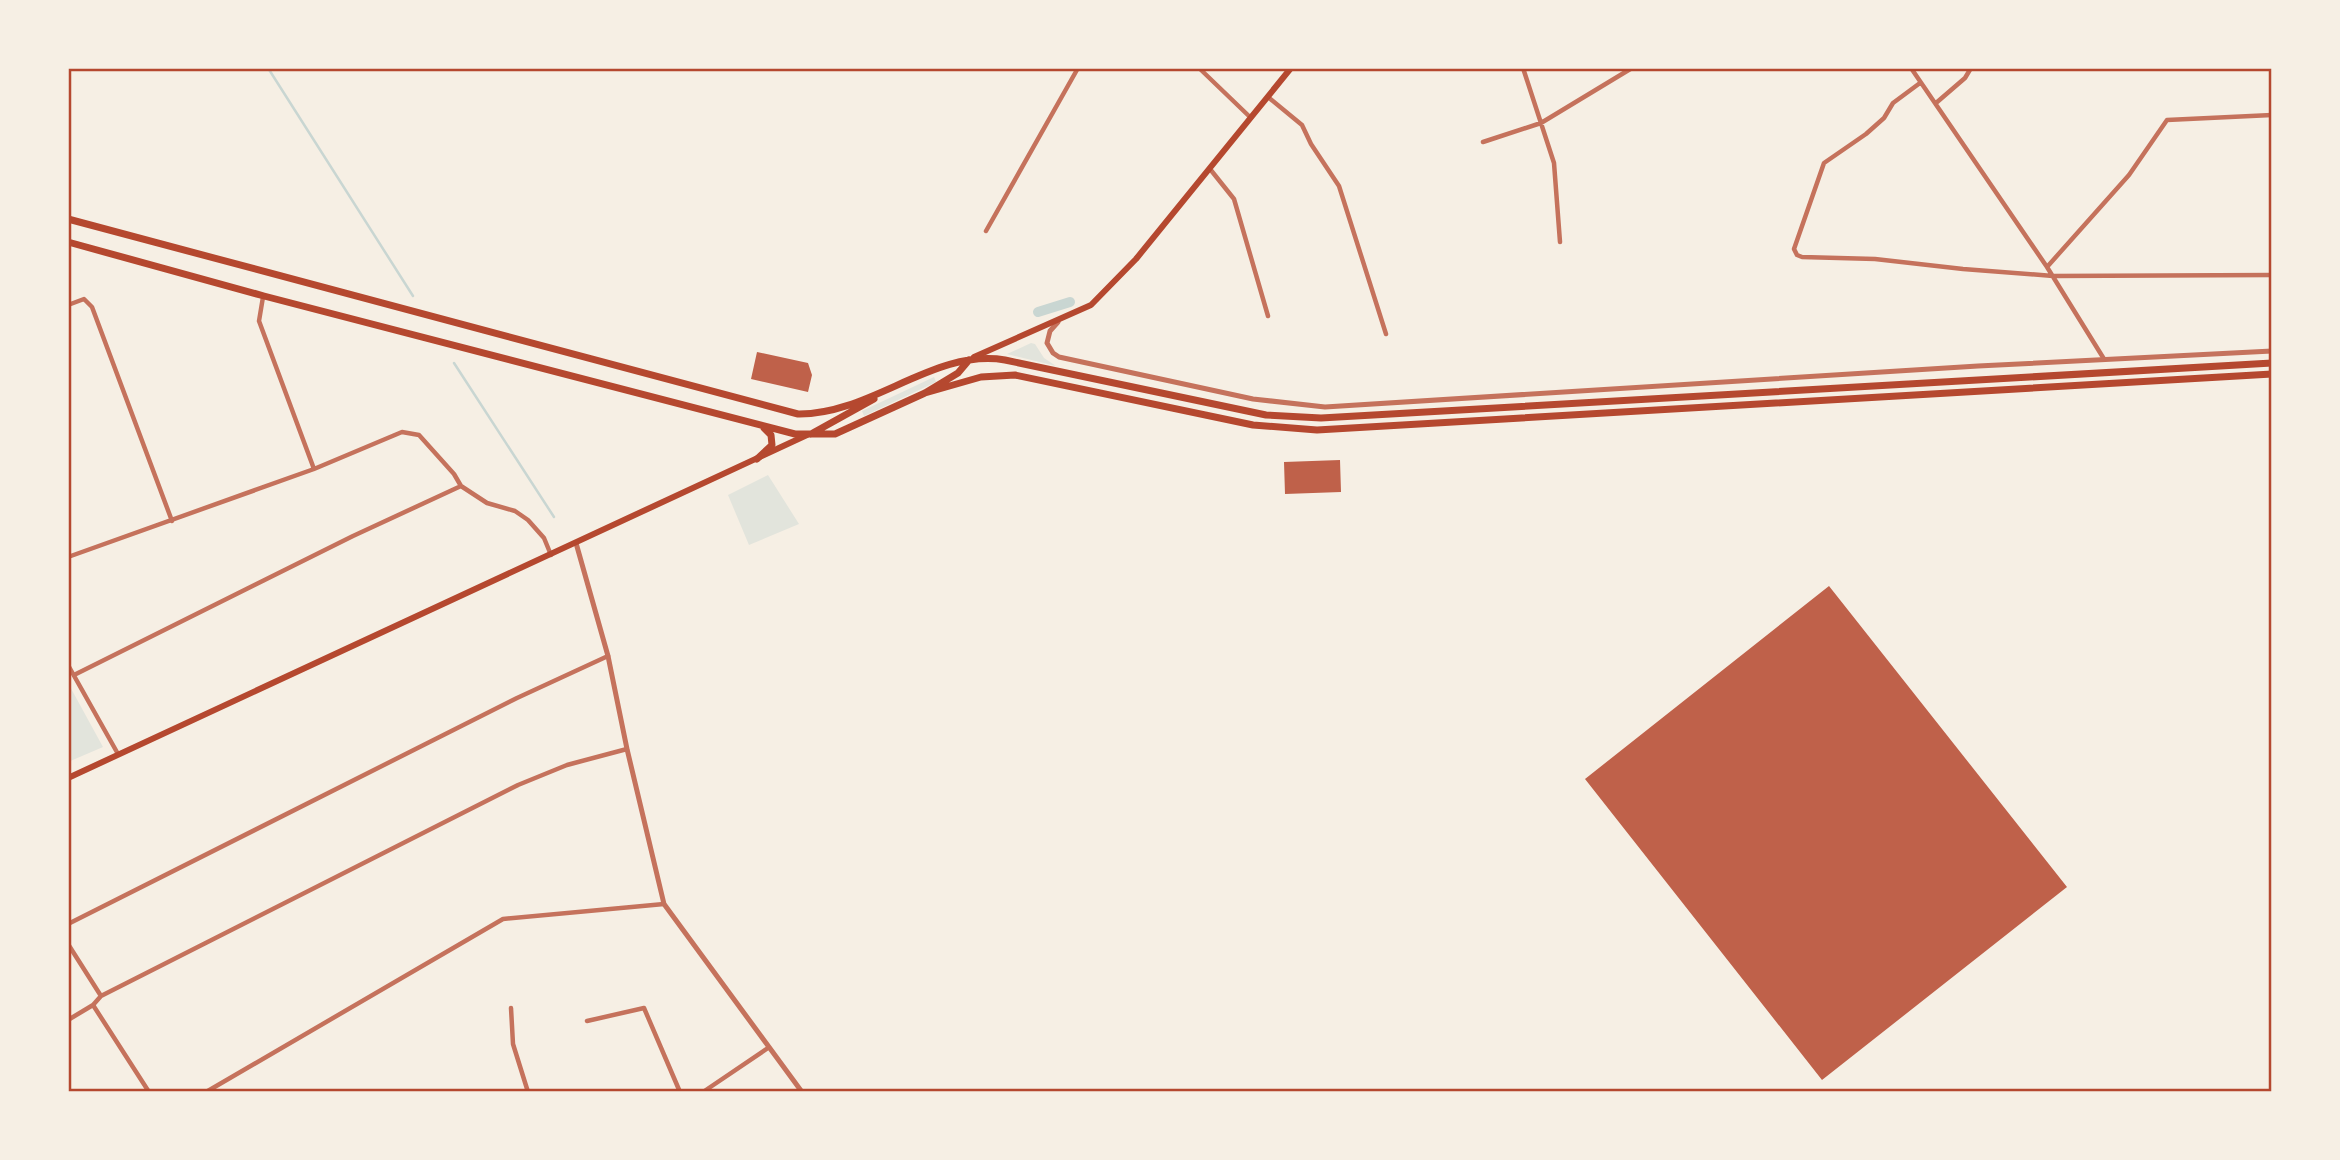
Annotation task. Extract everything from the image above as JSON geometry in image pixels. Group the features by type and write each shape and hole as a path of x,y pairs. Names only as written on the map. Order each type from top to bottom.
{"highway":[{"path":"68,219 785,412 810,414 884,393 950,364 969,359 1004,360 1266,415 1321,418 2272,363"},
{"path":"68,242 754,424 807,435 835,434 925,393 958,373 969,359"},
{"path":"925,393 981,377 1015,375 1253,425 1317,430 2272,374"},
{"path":"807,435 884,393"},
{"path":"754,424 767,429 773,438 771,448 757,458"}],"main road":[{"path":"969,359 1091,305 1136,258 1292,68"},
{"path":"68,778 807,435"}],"street":[{"path":"986,231 1078,68"},
{"path":"1199,68 1251,118"},
{"path":"1523,68 1554,163 1560,243"},
{"path":"1483,142 1541,123 1632,68"},
{"path":"1911,68 2053,276 2104,360"},
{"path":"1936,103 1965,78 1971,68"},
{"path":"1920,83 1893,103 1884,118 1866,134 1824,163 1794,249 1797,255 1875,259 2053,276 2272,275"},
{"path":"1268,97 1302,125 1311,145 1339,186 1386,334"},
{"path":"2047,267 2129,176 2167,120 2272,115"},
{"path":"1210,169 1234,200 1268,316"},
{"path":"264,296 259,320 314,469"},
{"path":"68,305 84,299 92,307 172,521"},
{"path":"1059,320 1050,331 1047,342 1053,354 1059,357 1253,399 1325,407 2272,351"},
{"path":"68,549 70,556 172,521 314,469 402,432 419,435 461,486 486,503 515,511 528,520 544,538 551,555"},
{"path":"74,676 353,536 461,486"},
{"path":"576,544 608,656 626,749 664,904 802,1092"},
{"path":"68,924 517,698 608,656"},
{"path":"68,665 118,754"},
{"path":"68,1020 93,1005 101,996 518,785 567,765 626,749"},
{"path":"206,1092 503,919 664,904"},
{"path":"68,944 101,996"},
{"path":"93,1005 149,1092"},
{"path":"512,1008 513,1044 528,1092"},
{"path":"587,1021 644,1008 680,1092"},
{"path":"703,1092 768,1048"}],"shaded area":[{"path":"1031,343 1035,344 1044,358 1056,366 1007,354"},
{"path":"934,377 936,382 864,416 862,411"},
{"path":"768,475 799,524 749,545 728,495"},
{"path":"68,683 103,747 68,762"}],"building":[{"path":"757,352 808,363 812,375 808,392 751,379"},
{"path":"1340,460 1341,492 1285,494 1284,462"},
{"path":"1829,586 2067,887 1822,1080 1585,779"}],"waterway":[{"path":"268,68 413,296"},
{"path":"1038,312 1070,302"},
{"path":"454,363 554,517"}]}
